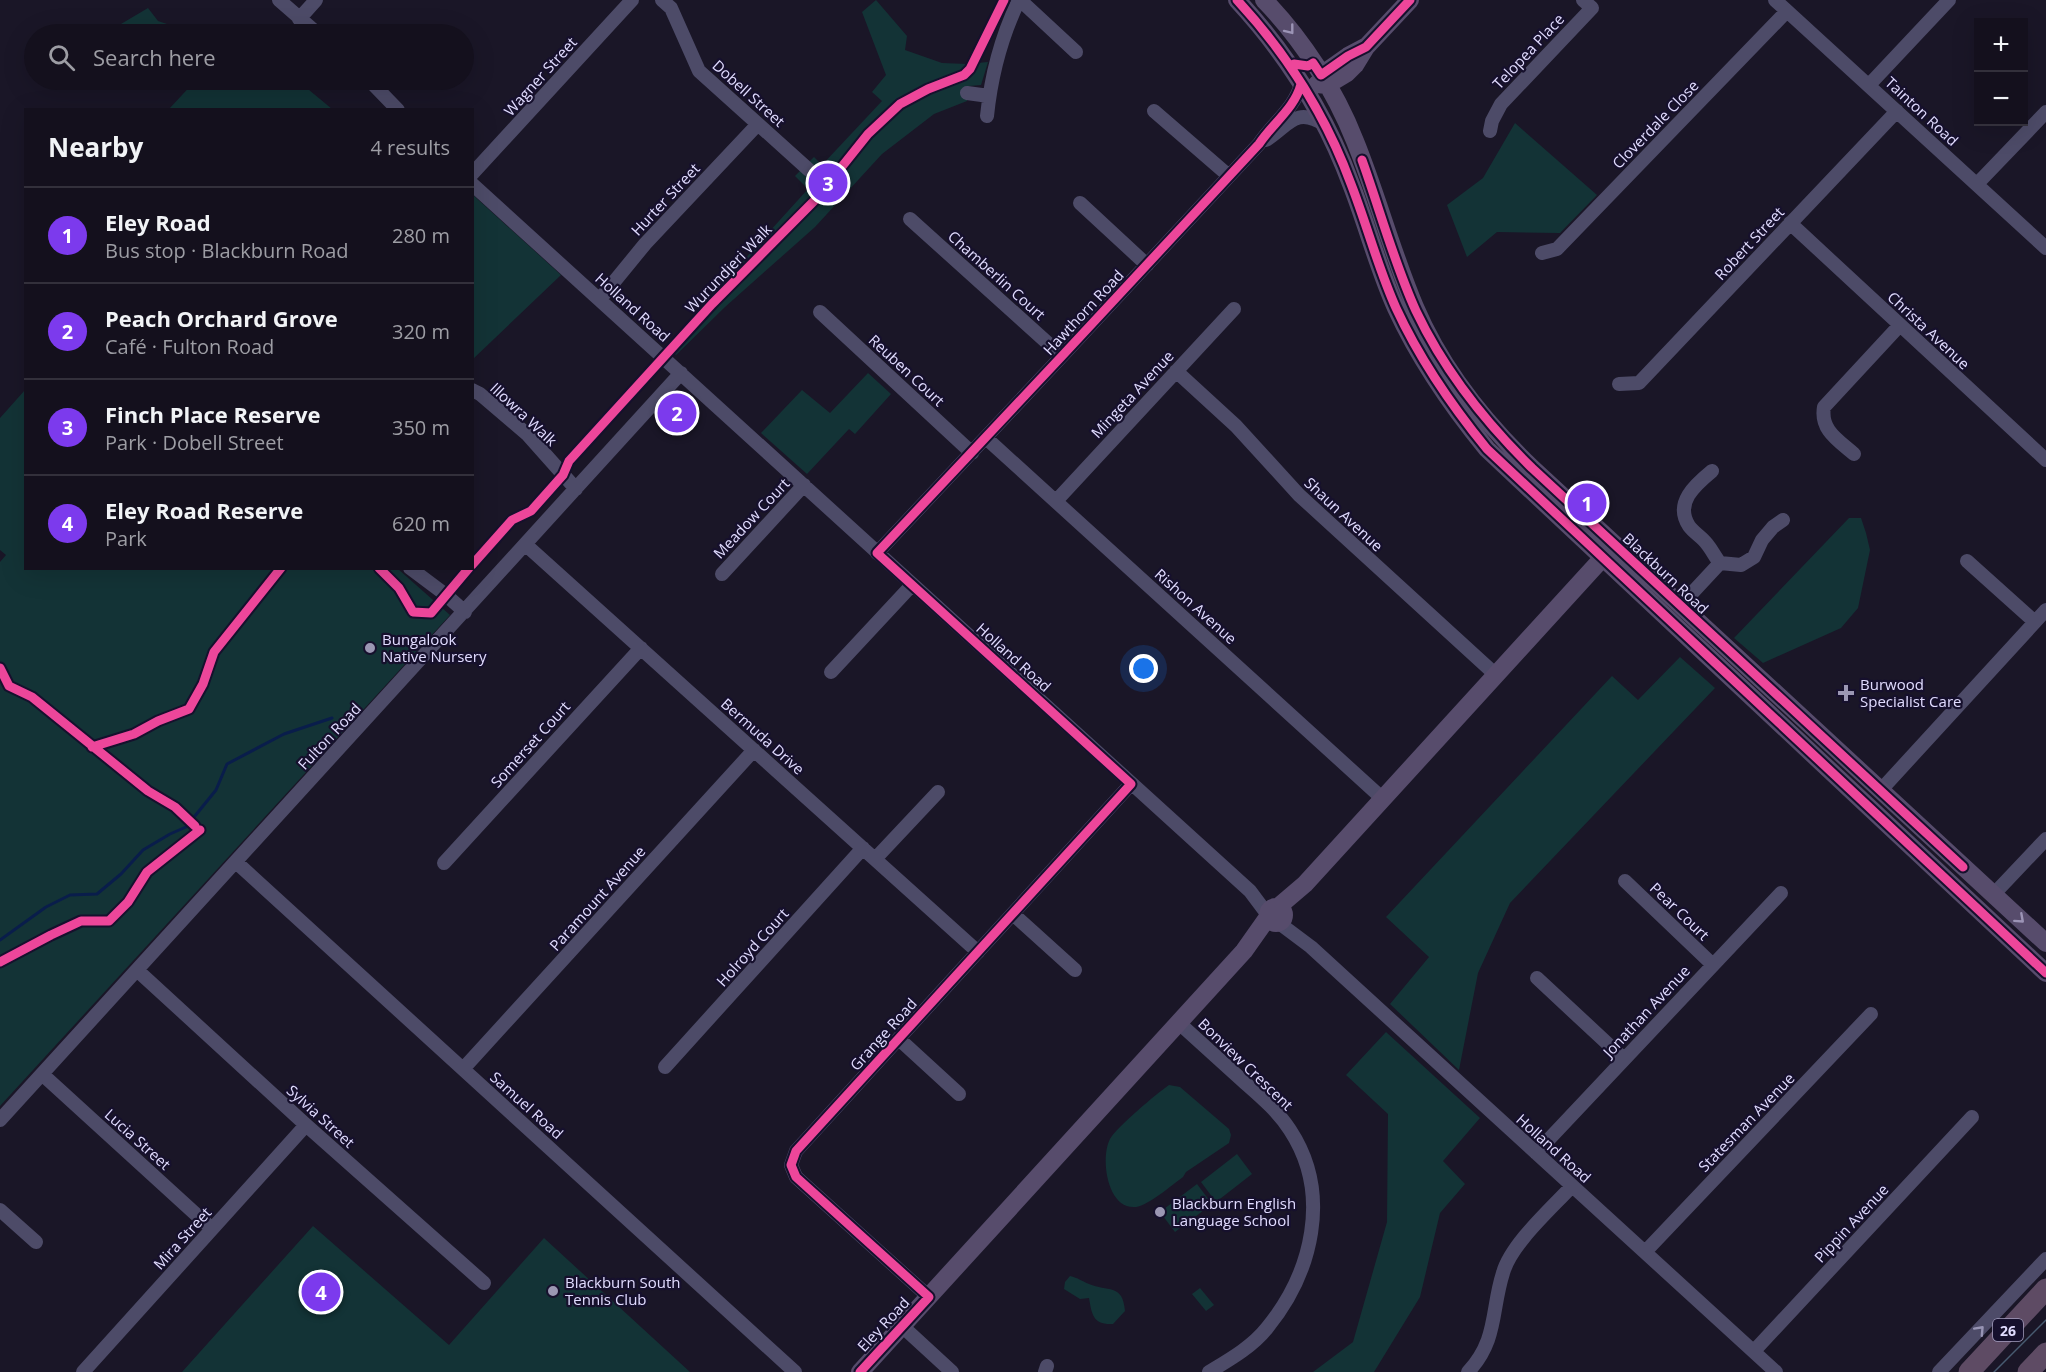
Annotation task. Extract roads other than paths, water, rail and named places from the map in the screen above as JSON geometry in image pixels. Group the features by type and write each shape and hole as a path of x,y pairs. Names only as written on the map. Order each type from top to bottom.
{"highway":[{"name":"26","path":"1969,1372 2046,1289"},
{"path":"2028,1372 2046,1353"}],"main road":[{"name":"Blackburn Road","path":"1237,0 1275,45 1313,81 1325,125 1345,167 1396,308 1428,369 1446,397 1487,449 1608,551 1874,798 1993,895 2046,943"},
{"name":"Blackburn Road","path":"1264,0 1288,28 1313,81 1355,141 1416,309 1454,376 1484,418 1608,551 1680,606 2046,973"},
{"name":"Hawthorn Road","path":"1313,81 1348,56 1366,47 1410,0"},
{"path":"1313,81 1339,135 1363,216"},
{"name":"Eley Road","path":"860,1372 1608,551"}],"street":[{"path":"279,0 305,24"},
{"path":"299,19 316,0"},
{"name":"Wagner Street","path":"474,172 632,0"},
{"name":"Dobell Street","path":"662,0 671,8 699,71 809,170"},
{"path":"987,116 989,96 1012,15 1020,0 1076,52"},
{"name":"Telopea Place","path":"1490,132 1492,121 1501,104 1592,8 1583,0"},
{"name":"Tainton Road","path":"1775,0 2046,248"},
{"path":"1869,85 1949,0"},
{"name":"Cloverdale Close","path":"1542,253 1557,249 1787,11"},
{"name":"Hawthorn Road","path":"877,553 1147,266 1259,144 1269,129 1313,81"},
{"path":"379,90 396,108"},
{"path":"967,93 989,96"},
{"path":"1154,111 1229,177"},
{"name":"Robert Street","path":"1619,384 1639,383 1897,111"},
{"path":"1977,184 2046,111"},
{"name":"Hawthorn Road","path":"1259,144 1279,132 1295,117 1311,117 1325,125"},
{"name":"Hurter Street","path":"600,300 645,244 758,124"},
{"name":"Holland Road","path":"474,186 1776,1372"},
{"path":"1080,203 1147,266"},
{"name":"Chamberlin Court","path":"910,219 1062,356"},
{"name":"Christa Avenue","path":"1790,223 2046,460"},
{"name":"Mingeta Avenue","path":"1056,501 1234,309"},
{"name":"Reuben Court","path":"820,312 972,453"},
{"path":"1854,454 1829,431 1822,416 1824,407 1900,325"},
{"name":"Shaun Avenue","path":"1176,371 1236,426 1299,495 1496,675"},
{"name":"Fulton Road","path":"0,1120 681,373"},
{"name":"Illowra Walk","path":"474,391 528,435 576,489"},
{"name":"Rishon Avenue","path":"986,438 1383,799"},
{"path":"1712,471 1685,499 1683,514 1689,527 1706,543 1720,563 1741,565 1754,557 1762,540 1773,527 1783,520"},
{"name":"Meadow Court","path":"722,574 804,485"},
{"name":"Bermuda Drive","path":"526,545 978,952"},
{"path":"1967,561 2035,622"},
{"path":"1680,606 1720,563"},
{"path":"413,570 465,612"},
{"path":"831,672 912,585"},
{"path":"1874,798 2046,610"},
{"name":"Somerset Court","path":"444,863 641,648"},
{"name":"Paramount Avenue","path":"463,1070 754,750"},
{"name":"Grange Road","path":"929,1297 796,1177 791,1165 796,1151 1131,784"},
{"path":"875,859 938,792"},
{"path":"1993,895 2046,839"},
{"name":"Holroyd Court","path":"665,1067 863,848"},
{"name":"Samuel Road","path":"236,862 795,1372"},
{"name":"Pear Court","path":"1625,881 1713,965"},
{"name":"Jonathan Avenue","path":"1536,1153 1780,893"},
{"path":"1013,914 1075,970"},
{"name":"Sylvia Street","path":"138,971 306,1125 484,1283"},
{"path":"1537,978 1624,1059"},
{"name":"Statesman Avenue","path":"1645,1252 1871,1014"},
{"name":"Bonview Crescent","path":"1179,1023 1269,1105 1290,1130 1307,1161 1312,1193 1313,1227 1306,1261 1289,1298 1266,1330 1238,1354 1209,1372"},
{"path":"899,1039 959,1094"},
{"name":"Lucia Street","path":"42,1074 212,1229"},
{"name":"Pippin Avenue","path":"1754,1351 1972,1117"},
{"name":"Mira Street","path":"83,1372 306,1125"},
{"path":"1468,1372 1477,1363 1492,1331 1503,1271 1520,1242 1572,1186"},
{"path":"0,1210 36,1242"},
{"path":"1939,1372 2046,1258"},
{"path":"902,1326 952,1372"}],"waterway":[{"path":"0,940 46,907 70,895 97,894 121,874 143,850 186,827 216,790 227,764 284,734 332,718"}],"tram line":[{"path":"1994,1372 2046,1320"}],"place":[{"name":"Finch Place Reserve","path":"828,183"},
{"name":"Peach Orchard Grove","path":"677,413"},
{"name":"Eley Road","path":"1587,503"},
{"name":"Bungalook Native Nursery","path":"370,648"},
{"name":"Burwood Specialist Care","path":"1846,693"},
{"name":"Blackburn English Language School","path":"1160,1212"},
{"name":"Blackburn South Tennis Club","path":"553,1291"},
{"name":"Eley Road Reserve","path":"321,1292"}]}
